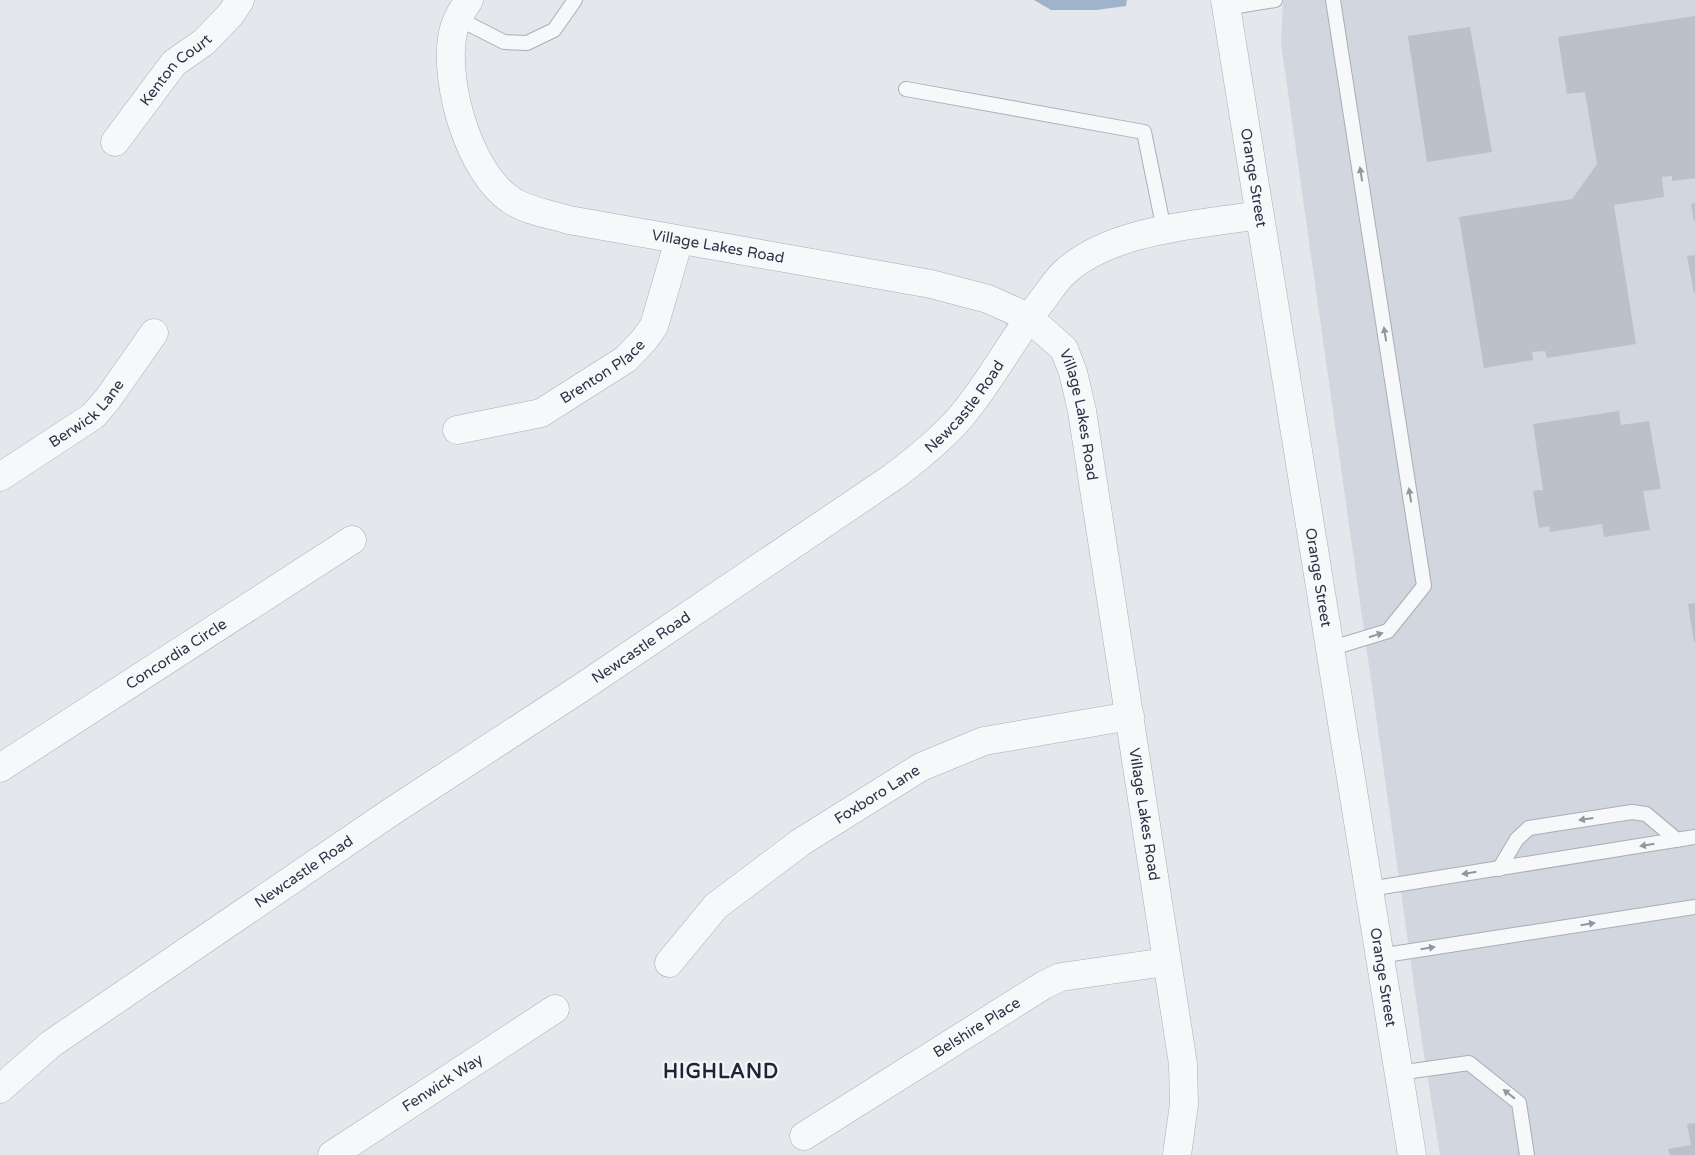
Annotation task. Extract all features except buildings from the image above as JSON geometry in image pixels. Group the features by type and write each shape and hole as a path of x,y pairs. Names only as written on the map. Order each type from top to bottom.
{"street":[{"name":"Kenton Court","path":"116,142 174,63 204,42 231,14 240,0"},
{"name":"Orange Street","path":"1226,4 1412,1155"},
{"name":"Village Lakes Road","path":"463,9 452,36 450,66 461,124 470,144 494,184 511,200 569,220 931,284 988,299 1028,318 1064,349 1073,372 1082,411 1183,1064 1184,1104 1177,1155"},
{"name":"Newcastle Road","path":"0,1089 51,1044 391,812 581,688 893,477 926,452 959,419 1028,318 1064,272 1085,258 1123,240 1164,230 1259,215"},
{"name":"Brenton Place","path":"458,430 541,413 626,359 654,326 679,240"},
{"name":"Berwick Lane","path":"0,477 94,416 154,333"},
{"name":"Concordia Circle","path":"0,768 352,540"},
{"name":"Foxboro Lane","path":"669,962 716,906 801,842 920,767 984,742 1130,716"},
{"name":"Belshire Place","path":"804,1136 1044,984 1060,977 1166,962"},
{"name":"Fenwick Way","path":"332,1155 555,1009"}],"lane":[{"path":"463,9 504,42 527,43 554,30 575,0"},
{"path":"1226,4 1275,0"},
{"path":"1329,649 1388,631 1424,586 1333,0"},
{"path":"906,89 1144,132 1164,230"},
{"path":"1499,869 1517,838 1529,828 1632,812 1646,814 1678,840"},
{"path":"1368,889 1695,837"},
{"path":"1380,956 1695,907"},
{"path":"1398,1073 1469,1063 1519,1103 1527,1155"}],"shaded area":[{"path":"1283,0 1695,0 1695,1155 1440,1155 1423,1048 1281,43"}],"water":[{"path":"1034,0 1127,0 1126,6 1096,10 1051,10"}],"district":[{"name":"HIGHLAND","path":"721,1072"}]}
